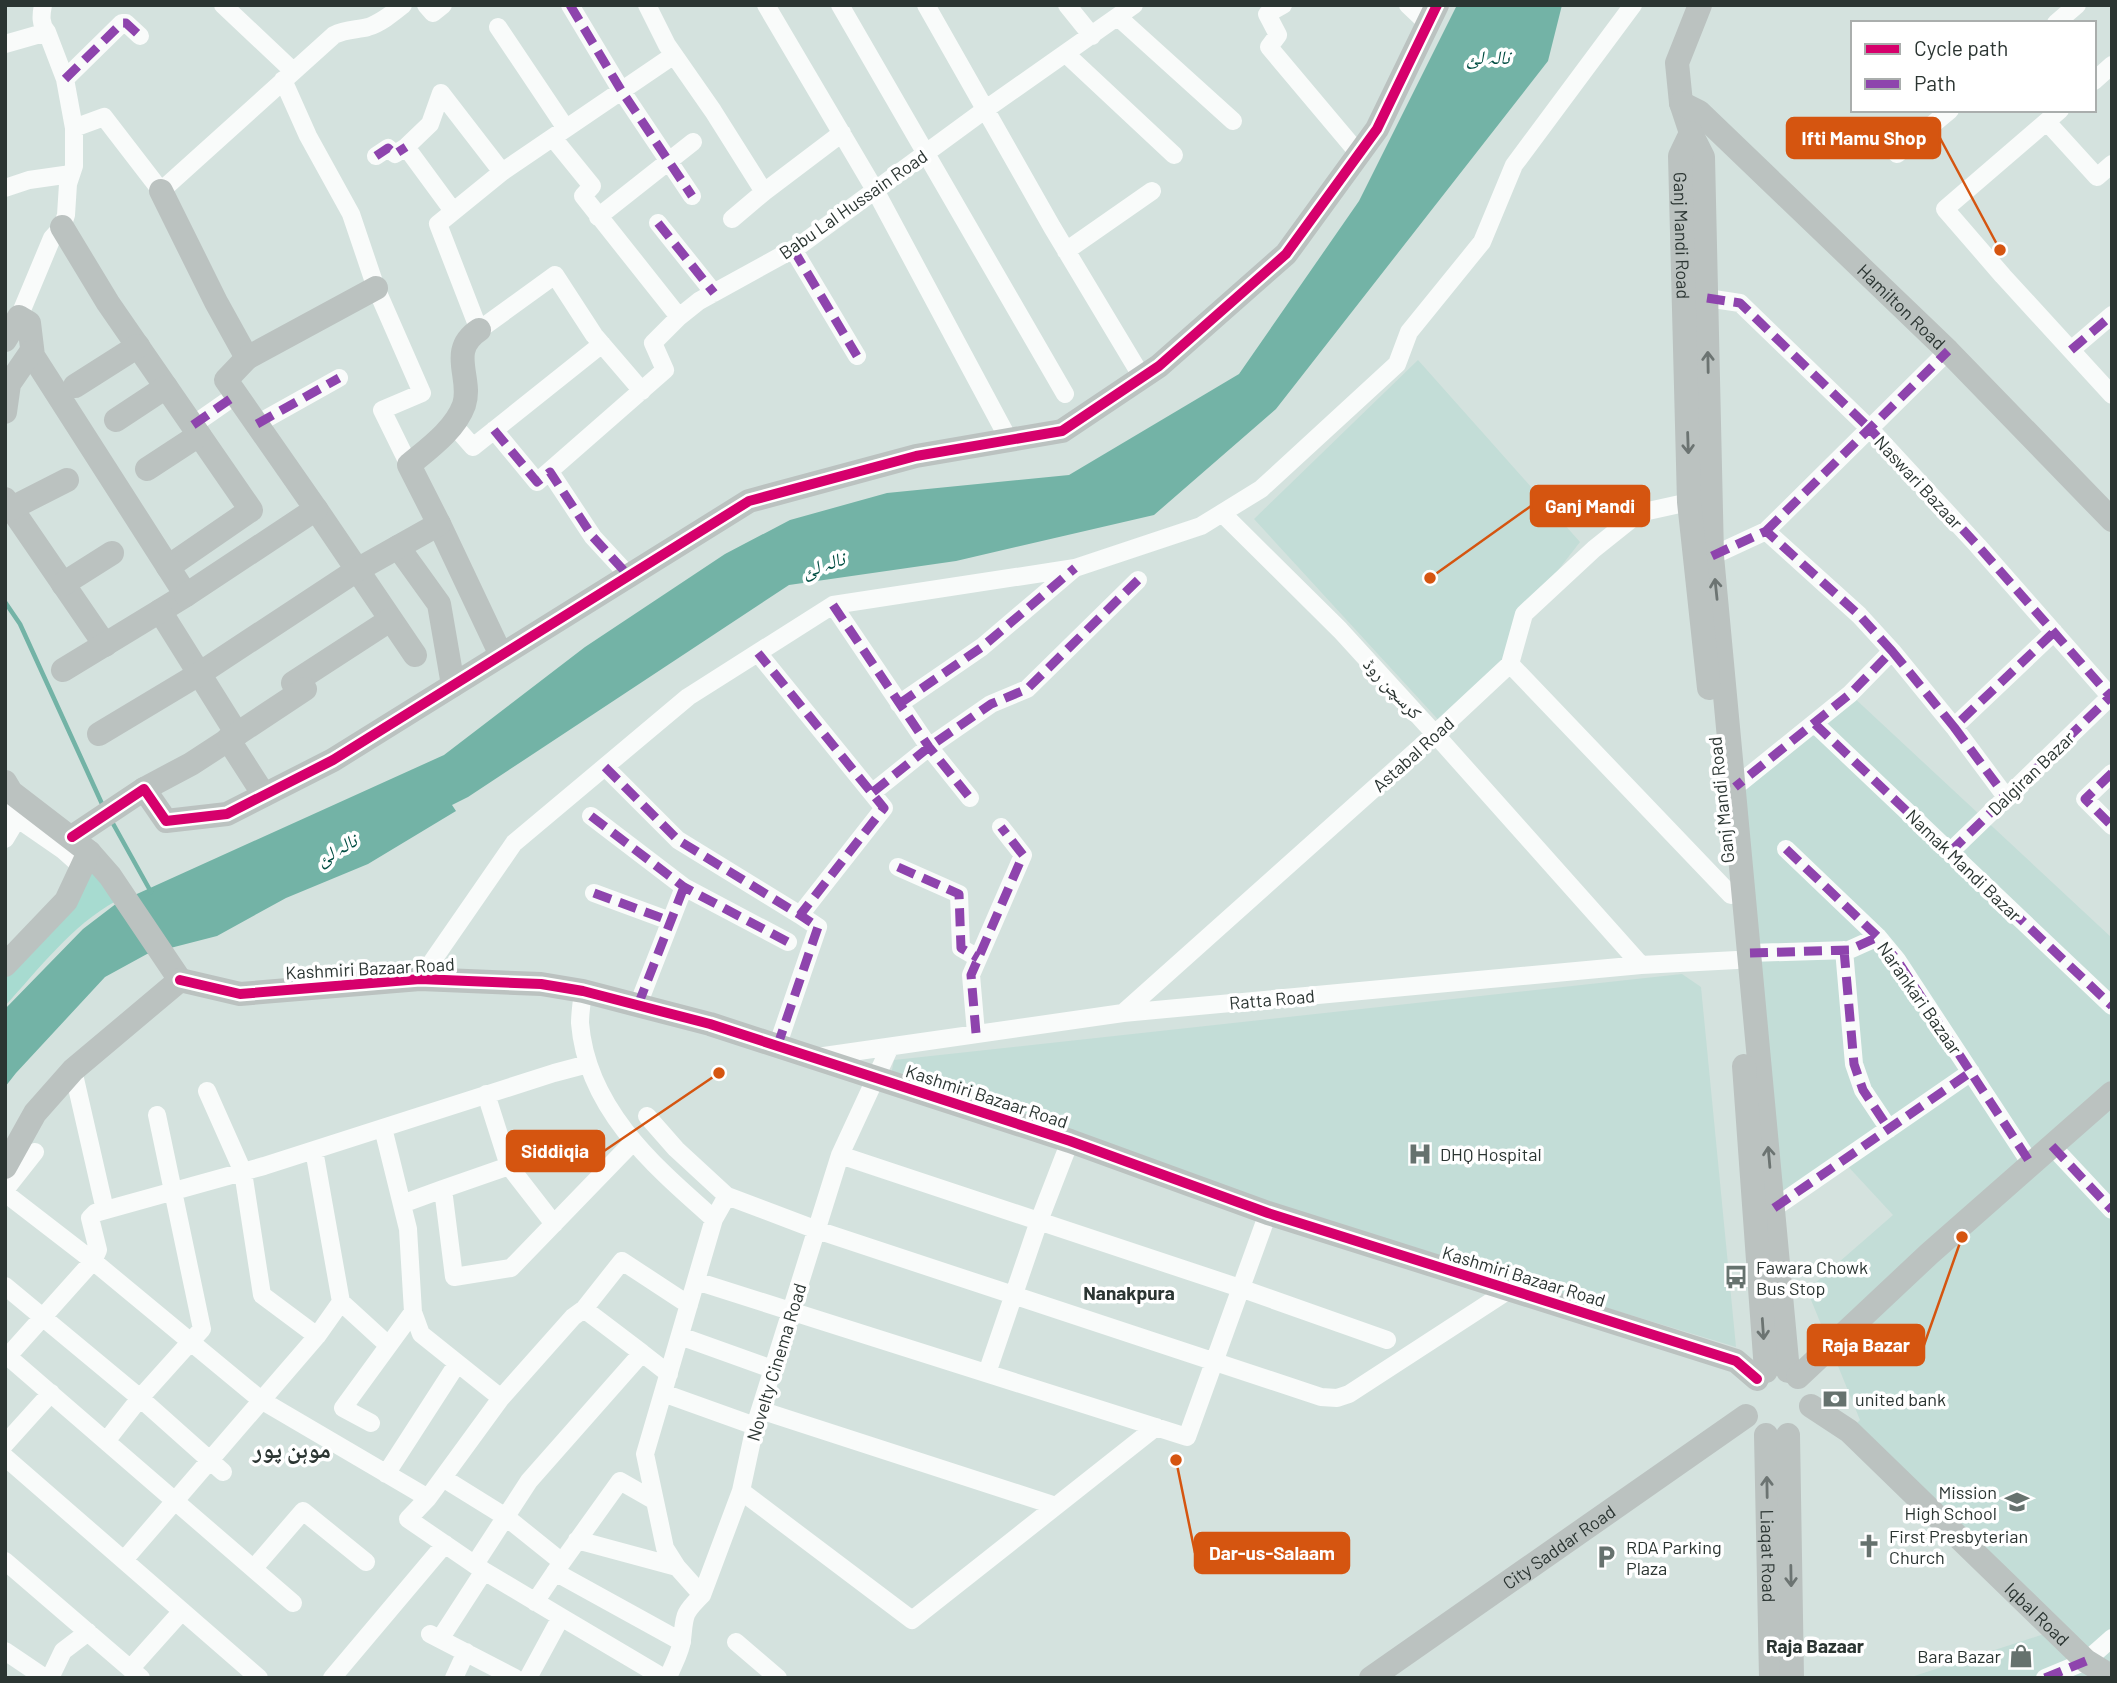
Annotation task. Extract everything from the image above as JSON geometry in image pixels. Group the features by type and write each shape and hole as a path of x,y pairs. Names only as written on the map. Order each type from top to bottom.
{"street":[{"path":"5,340 19,317 52,239 62,228 75,152 74,128 65,79 43,28 43,5"},
{"path":"223,5 288,76 309,135 351,214 376,288 422,393 382,410 501,655"},
{"path":"161,191 334,35 343,30 368,27 403,5"},
{"path":"426,5 433,13 443,5"},
{"path":"570,5 621,90 692,196"},
{"path":"647,5 674,55 764,192"},
{"path":"766,5 875,190 1009,440"},
{"path":"840,5 1065,394"},
{"path":"926,5 1066,251 1142,377"},
{"path":"1067,5 1092,36"},
{"name":"Babu Lal Hussain Road","path":"550,472 665,370 653,343 679,317 714,293 793,249 1134,5"},
{"path":"1283,5 1267,14 1278,35 1269,47 1359,155"},
{"path":"139,793 166,821 227,814 333,760 749,501 916,456 1062,431 1159,366 1286,254 1377,129 1433,15 1408,5"},
{"path":"420,979 514,843 688,697 833,606 1075,568 1201,526 1261,489 1397,364 1409,332 1482,242 1514,165 1633,5"},
{"path":"2058,21 2077,5"},
{"path":"1691,132 1681,103 1677,63 1701,10"},
{"path":"1118,17 1233,121"},
{"path":"65,79 122,23 126,23 139,36"},
{"path":"498,27 592,186 583,196 679,317"},
{"path":"5,44 47,32"},
{"path":"1066,54 1174,155"},
{"path":"479,330 438,223 502,172 674,55"},
{"path":"2096,79 2112,65"},
{"path":"376,156 388,148 395,154 430,124 441,93 502,172"},
{"name":"Hamilton Road","path":"1681,103 1699,112 1948,351 2112,520"},
{"path":"1897,154 1948,112"},
{"path":"74,128 102,116 106,118 161,191 247,358"},
{"path":"2112,164 2097,177 2053,116 1945,209 2010,285 2112,396"},
{"name":"Ganj Mandi Road","path":"1691,132 1703,157 1707,298 1703,558 1731,895 1743,957 1774,1208 1788,1382"},
{"name":"Ganj Mandi Road","path":"1691,132 1680,156 1689,502 1703,558 1735,787 1743,957 1788,1382"},
{"path":"732,219 842,133"},
{"path":"598,217 693,142"},
{"path":"406,147 453,211"},
{"path":"5,188 29,180 71,174"},
{"path":"1066,251 1152,191"},
{"path":"658,223 714,293"},
{"path":"62,228 108,303 251,510 168,567"},
{"path":"793,249 858,356"},
{"path":"409,465 435,444 465,402 461,359 469,337 555,275 602,344 642,390"},
{"path":"376,288 247,358 226,380 415,654"},
{"name":"Naswari Bazaar","path":"1707,298 1740,303 1870,429 2111,695"},
{"path":"2071,350 2112,315"},
{"path":"19,317 29,323 32,352 186,595"},
{"path":"452,423 473,447 602,344"},
{"path":"75,386 138,346"},
{"path":"1703,558 1766,531 1948,351"},
{"path":"5,412 9,384 32,352"},
{"path":"257,424 339,377"},
{"path":"117,419 166,387"},
{"path":"147,469 236,395"},
{"path":"494,430 537,482 550,472 593,537 629,576"},
{"path":"67,480 8,503 105,645"},
{"path":"1689,502 1639,513 1594,549 1524,614 1510,664 1731,895"},
{"path":"63,670 186,595 316,509"},
{"name":"کرسچن روڈ","path":"1222,513 1340,631 1641,965"},
{"path":"99,734 199,674 357,570 439,524"},
{"path":"1766,531 1858,615 1892,651 2007,797"},
{"path":"398,547 439,604 453,685"},
{"path":"63,584 112,553"},
{"path":"899,704 982,647 1075,568"},
{"path":"873,792 929,747 991,704 1027,689 1138,580"},
{"path":"833,606 929,747 971,798"},
{"path":"160,611 199,674 264,795"},
{"path":"5,965 66,901 81,852 99,818 191,764 390,620"},
{"path":"1954,727 2054,632"},
{"path":"1735,787 1850,694 1892,651"},
{"path":"758,653 884,808 800,915"},
{"name":"Astabal Road","path":"1123,1013 1510,664"},
{"name":"Dalgiran Bazar","path":"1950,852 2111,695"},
{"name":"Namak Mandi Bazar","path":"1815,724 2112,1006"},
{"path":"605,767 678,839 818,927 777,1047"},
{"path":"2112,773 2085,799 2112,825"},
{"path":"5,839 9,799"},
{"path":"5,1167 35,1113 73,1070 180,980 110,876 9,799"},
{"path":"591,816 684,887 788,942"},
{"path":"976,1033 971,975 1023,855 1000,827"},
{"name":"Narankari Bazaar","path":"1786,849 1878,937 1897,960 2031,1164"},
{"path":"898,867 959,894 961,948 978,958"},
{"path":"638,1005 684,887"},
{"path":"594,893 670,921"},
{"name":"Ratta Road","path":"810,1058 1123,1013 1641,965 1849,950 1878,937"},
{"path":"1844,950 1854,1064 1863,1090 1889,1129"},
{"name":"Kashmiri Bazaar Road","path":"180,980 240,993 420,979 541,984 583,991 710,1024 1070,1141 1268,1213 1736,1361 1788,1382"},
{"path":"583,991 580,1022 588,1065 611,1113 651,1163 714,1219"},
{"name":"Novelty Cinema Road","path":"666,1678 682,1642 682,1622 702,1595 740,1491 772,1369 840,1155 890,1046"},
{"path":"293,1603 6,1355 93,1261 98,1250 90,1218 92,1214 243,1172 486,1094 588,1065"},
{"path":"73,1070 105,1210"},
{"path":"1774,1208 1971,1072"},
{"path":"207,1091 243,1172 262,1295 317,1336"},
{"path":"1788,1382 2031,1164 2056,1152 2112,1093"},
{"path":"486,1094 509,1166 554,1223"},
{"path":"1788,1382 1807,1418 1799,1428 1777,1435 1751,1424 1744,1405 1749,1385 1788,1382 2056,1152 2112,1113"},
{"path":"107,1440 140,1398 202,1329 157,1115"},
{"path":"647,1116 676,1149 727,1196 817,1230 1321,1396 1337,1398 1349,1394 1509,1290"},
{"path":"383,1128 408,1229 413,1312 421,1335 501,1398"},
{"path":"987,1373 1039,1221 1070,1141"},
{"path":"443,1189 454,1277 511,1268 633,1142"},
{"path":"314,1150 341,1302 388,1345"},
{"path":"35,1152 5,1192 261,1400 428,1498"},
{"path":"2056,1152 2112,1210"},
{"path":"840,1155 1240,1287 1387,1340"},
{"path":"402,1204 509,1166"},
{"path":"702,1595 677,1567 665,1548 645,1454 714,1219 727,1196"},
{"path":"696,1281 1187,1437 1268,1213"},
{"path":"666,1678 479,1568 408,1519 428,1498 501,1398 573,1317 584,1309 622,1261 689,1305"},
{"path":"5,1286 140,1398 223,1472"},
{"path":"124,1560 317,1336 341,1302"},
{"path":"584,1309 669,1374"},
{"path":"371,1423 343,1408 413,1312"},
{"path":"680,1336 772,1369"},
{"path":"515,1678 435,1636 479,1568 529,1481 642,1353"},
{"path":"386,1474 457,1364"},
{"name":"Iqbal Road","path":"1788,1382 1849,1431 2086,1661 2112,1677"},
{"path":"5,1444 51,1393"},
{"path":"663,1393 758,1418 1056,1506"},
{"name":"City Saddar Road","path":"1371,1678 1746,1416"},
{"path":"740,1491 912,1620 1156,1427"},
{"name":"Liaqat Road","path":"1771,1678 1777,1435"},
{"name":"Liaqat Road","path":"1777,1435 1792,1678"},
{"path":"5,1457 259,1678"},
{"path":"443,1478 506,1517 558,1567 682,1642"},
{"path":"535,1602 620,1481 655,1501"},
{"path":"254,1568 303,1511 366,1562"},
{"path":"577,1540 677,1567"},
{"path":"332,1678 445,1544"},
{"path":"5,1560 136,1673 182,1611"},
{"path":"528,1678 561,1617"},
{"path":"5,1651 47,1678 63,1651 89,1632"},
{"path":"2045,1678 2086,1661 2112,1638"},
{"path":"736,1642 778,1678"},
{"path":"454,1678 466,1652"}],"shaded area":[{"path":"1418,360 1580,542 1524,614 1510,664 1444,726 1254,519"},
{"path":"1850,694 2112,938 2112,1677 1849,1431 1860,1420 1807,1290 1893,1215 1843,1161 1774,1208 1735,787"},
{"path":"91,868 116,901 71,935 5,1006 5,968"},
{"name":"DHQ Hospital","path":"1682,974 1701,987 1736,1347 1357,1232 891,1075 894,1060"},
{"name":"Bara Bazar","path":"2044,1634 2090,1678 1908,1678"}],"water":[{"name":"نالہ لئ","path":"1457,5 1562,5 1548,61 1276,409 1154,515 956,561 789,585 452,805 456,811 368,864 286,898 217,936 147,954 105,977 5,1087 5,1009 83,929 117,903 444,755 585,647 725,554 790,520 887,493 1069,475 1239,374 1359,201"}],"waterway":[{"path":"5,602 20,624 103,806"},
{"path":"111,820 151,892"}],"marked path":[{"path":"570,5 621,90 692,196"},
{"path":"65,79 122,23 126,23 140,36"},
{"path":"376,156 388,148 395,154 406,147"},
{"path":"658,223 714,293"},
{"path":"793,249 857,356"},
{"path":"1707,298 1740,303 1870,429 1978,546 2110,696"},
{"path":"2071,350 2112,315"},
{"path":"1766,531 1948,351"},
{"path":"257,424 339,378"},
{"path":"193,425 236,395"},
{"path":"494,430 537,482 550,472 593,537 629,576"},
{"path":"1712,556 1766,531 1859,615 1892,651 1850,694 1735,787"},
{"path":"899,704 982,647 1075,568"},
{"path":"873,792 929,747 991,704 1027,689 1138,580"},
{"path":"833,605 929,747 970,798"},
{"path":"1892,651 1954,727 2054,632"},
{"path":"605,767 678,840 800,915 884,808 758,653"},
{"path":"1950,852 2112,695"},
{"path":"1815,724 2112,1006"},
{"path":"1954,727 2006,797"},
{"path":"2112,773 2085,799 2112,826"},
{"path":"591,816 684,887 788,942"},
{"path":"976,1033 971,975 1023,855 1001,827"},
{"path":"1786,849 1878,937 1897,960 2031,1164"},
{"path":"898,867 959,894 961,948 978,958"},
{"path":"638,1005 684,887"},
{"path":"594,893 670,921"},
{"path":"777,1047 818,927 800,915"},
{"path":"1750,953 1849,950 1878,937"},
{"path":"1844,950 1854,1064 1863,1090 1889,1129"},
{"path":"1774,1208 1971,1072"},
{"path":"2052,1146 2112,1210"},
{"path":"2045,1678 2086,1661"}],"cycle path":[{"path":"72,837 144,789 166,821 227,814 333,760 749,501 916,456 1062,431 1159,366 1286,254 1377,129 1437,5"},
{"path":"180,980 240,994 420,979 541,984 583,991 710,1024 1070,1141 1268,1213 1736,1361 1757,1379"}],"place":[{"name":"Ifti Mamu Shop","path":"2000,250"},
{"name":"Ganj Mandi","path":"1430,578"},
{"name":"Siddiqia","path":"719,1073"},
{"name":"DHQ Hospital","path":"1420,1154"},
{"name":"Raja Bazar","path":"1962,1237"},
{"name":"Fawara Chowk Bus Stop","path":"1736,1277"},
{"name":"united bank","path":"1835,1399"},
{"name":"Dar-us-Salaam","path":"1176,1460"},
{"name":"Mission High School","path":"2017,1502"},
{"name":"First Presbyterian Church","path":"1869,1546"},
{"name":"RDA Parking Plaza","path":"1606,1557"},
{"name":"Bara Bazar","path":"2021,1656"}],"district":[{"name":"Nanakpura","path":"1129,1292"},
{"name":"موہن پور","path":"292,1448"},
{"name":"Raja Bazaar","path":"1815,1645"}]}
